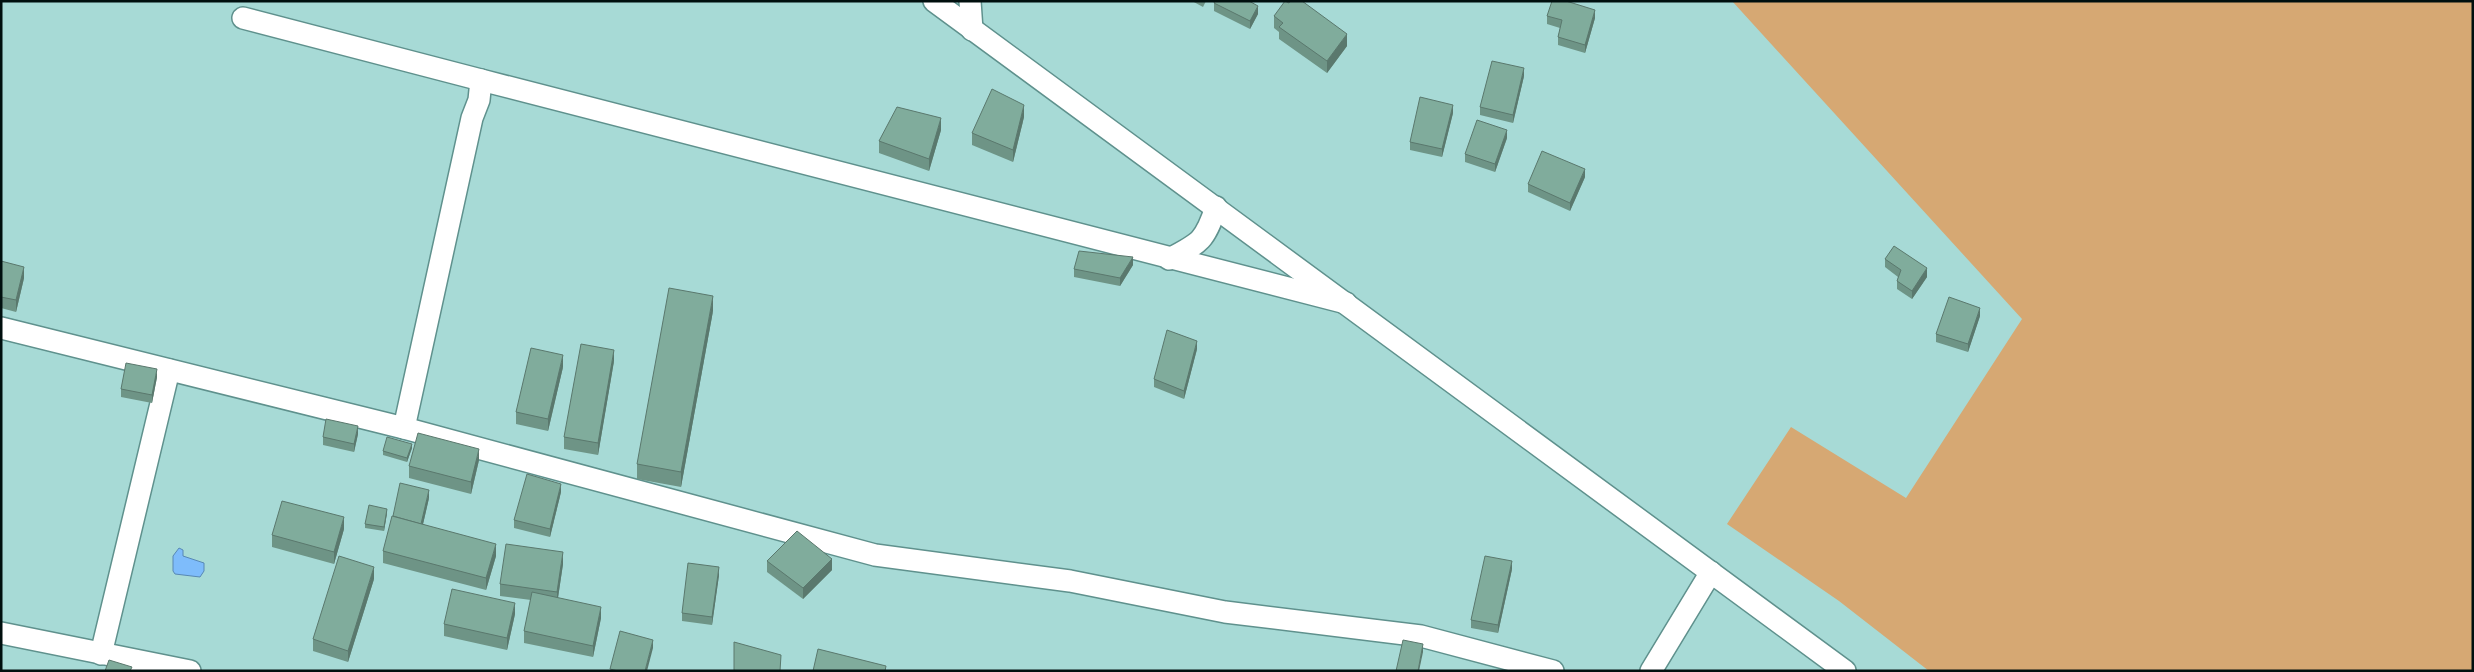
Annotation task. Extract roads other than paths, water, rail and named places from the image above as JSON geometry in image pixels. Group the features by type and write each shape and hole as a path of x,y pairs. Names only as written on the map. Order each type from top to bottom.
{"street":[{"path":"970,1 972,30"},
{"path":"939,3 972,30 1216,207 1845,671"},
{"path":"243,18 1169,259 1346,303"},
{"path":"404,428 472,118 479,100 481,80"},
{"path":"1169,259 1199,243 1209,227 1216,207"},
{"path":"1,328 404,428 875,555 1070,581 1225,612 1421,636 1553,671"},
{"path":"101,654 169,370"},
{"path":"1652,671 1711,572"},
{"path":"1,633 190,671"}],"water":[{"path":"179,548 183,550 183,556 204,563 204,571 200,577 175,574 173,571 173,556"}]}
